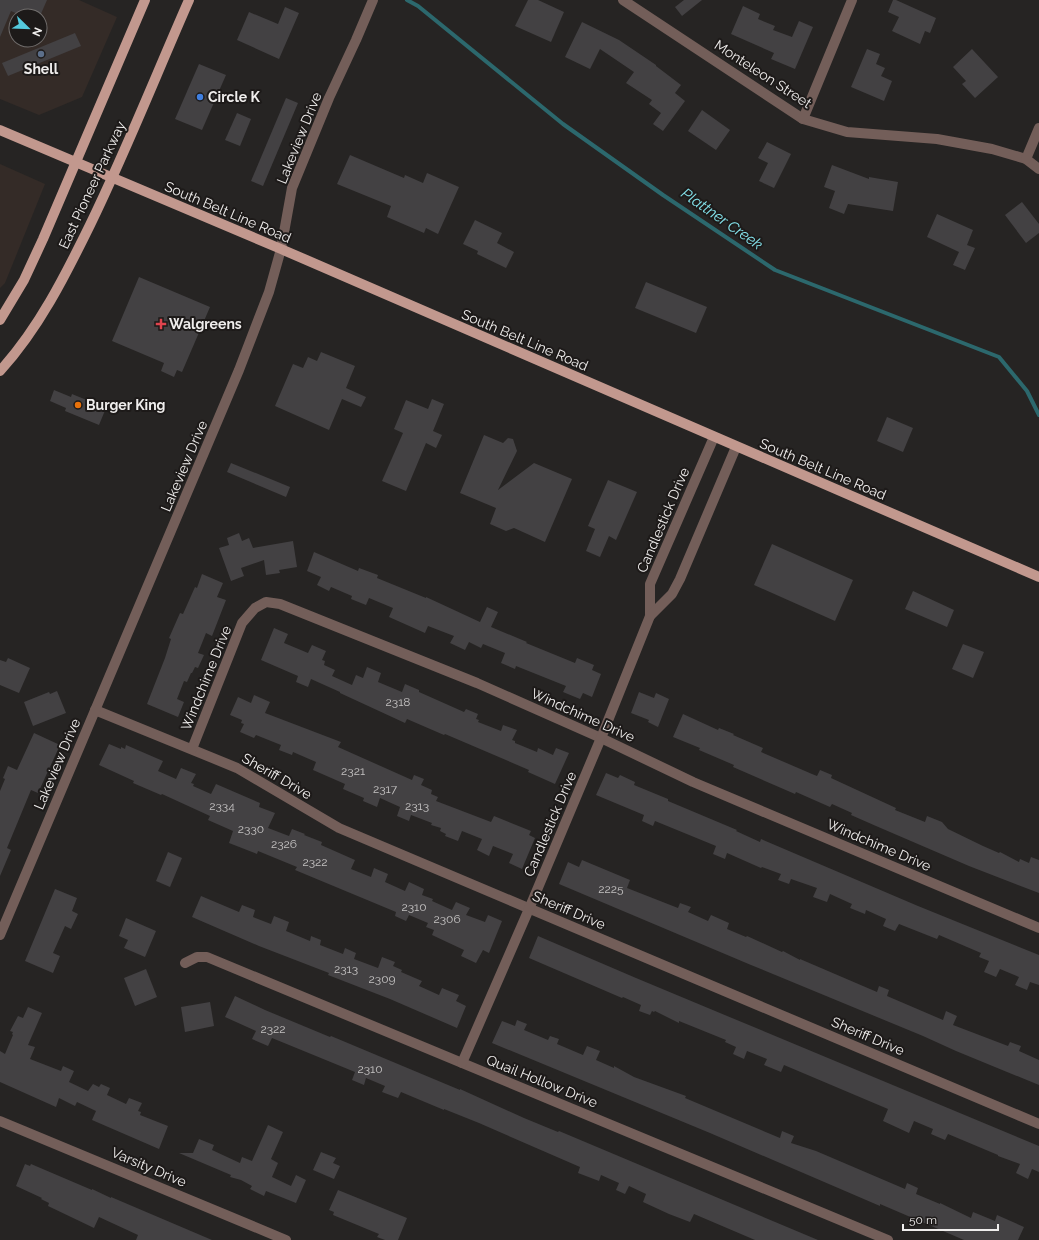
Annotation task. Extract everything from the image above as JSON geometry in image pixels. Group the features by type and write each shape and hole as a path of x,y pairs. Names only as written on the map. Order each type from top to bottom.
{"main road":[{"name":"East Pioneer Parkway","path":"0,320 26,276 145,0"},
{"name":"East Pioneer Parkway","path":"0,371 31,332 55,295 112,178 189,0"},
{"name":"South Belt Line Road","path":"0,130 281,249 1039,577"}],"street":[{"name":"Lakeview Drive","path":"0,935 239,370 269,292 281,249 292,188 373,0"},
{"name":"Monteleon Street","path":"623,0 803,119 847,132 937,139 992,149 1026,159 1039,169"},
{"path":"803,119 852,0"},
{"path":"1026,159 1039,128"},
{"name":"Candlestick Drive","path":"462,1063 601,738 650,616 650,584 714,437"},
{"name":"Candlestick Drive","path":"650,616 672,594 736,447"},
{"name":"Windchime Drive","path":"192,749 242,624 255,608 266,602 280,604 477,683 601,738 693,782 1039,928"},
{"name":"Sheriff Drive","path":"95,710 237,768 339,828 1039,1124"},
{"name":"Quail Hollow Drive","path":"185,963 197,957 207,957 888,1240"},
{"name":"Varsity Drive","path":"0,1121 286,1240"}],"shaded area":[{"path":"0,0 79,0 117,17 82,97 39,115 0,99"},
{"path":"0,164 45,184 5,283 0,288"}],"building":[{"path":"0,0 47,0 44,8 8,8 8,18 0,37"},
{"path":"528,0 538,0 564,12 551,42 515,26"},
{"path":"684,0 702,0 682,16 675,7"},
{"path":"893,0 936,18 930,33 925,31 920,44 892,31 899,17 888,12"},
{"path":"743,6 760,14 758,19 775,26 773,30 792,37 799,21 813,27 795,69 771,59 774,53 731,34"},
{"path":"285,7 299,13 279,59 237,40 249,12 278,24"},
{"path":"582,22 619,40 656,65 681,85 675,93 685,101 663,131 653,124 661,113 649,104 652,100 626,83 634,72 600,49 590,69 565,57"},
{"name":"Shell","path":"75,33 81,46 8,76 2,63 38,48 48,48 48,44"},
{"path":"867,49 880,54 876,64 885,68 881,76 892,81 884,101 851,87"},
{"path":"972,49 998,77 975,98 962,84 966,81 953,67"},
{"path":"199,64 226,75 202,130 175,119"},
{"path":"286,98 298,103 263,186 251,181"},
{"path":"702,110 730,130 716,150 688,131"},
{"path":"237,113 251,119 240,146 225,140"},
{"path":"767,142 791,154 774,188 759,181 768,163 758,158"},
{"path":"350,155 404,178 405,175 423,183 427,173 459,187 438,234 426,228 424,233 387,217 391,206 337,184"},
{"path":"832,165 869,179 869,177 898,182 893,211 848,204 844,214 829,208 835,191 824,187"},
{"path":"1022,202 1039,224 1039,233 1026,243 1005,215"},
{"path":"937,214 973,230 967,245 975,248 965,270 953,265 959,252 927,237"},
{"path":"475,220 502,233 497,243 514,252 506,268 477,254 478,251 463,244"},
{"name":"Walgreens","path":"139,277 210,307 182,372 177,370 174,377 161,371 164,363 112,341"},
{"path":"646,282 707,307 696,333 635,308"},
{"path":"321,352 355,366 346,388 366,397 361,407 342,399 329,430 275,406 293,364 303,368 308,357 317,361"},
{"name":"Burger King","path":"54,390 71,397 72,394 106,408 99,425 65,411 66,408 50,401"},
{"path":"432,399 444,404 433,431 442,435 436,448 426,443 406,491 382,481 403,433 394,429 406,400 428,409"},
{"path":"887,417 913,428 903,452 877,441"},
{"path":"484,435 503,443 508,438 513,439 517,451 498,490 534,463 572,479 545,542 514,528 506,531 490,524 496,508 460,493"},
{"path":"231,463 290,487 286,497 227,472"},
{"path":"608,480 637,492 616,540 609,536 600,557 586,551 595,529 588,526"},
{"path":"239,533 242,541 249,538 253,548 293,541 297,567 279,570 280,573 266,575 264,560 241,568 244,576 231,581 219,548 229,545 227,538"},
{"path":"772,544 853,580 835,621 754,585"},
{"path":"314,552 358,571 359,568 378,575 377,578 426,597 480,622 487,607 498,612 491,627 575,663 577,658 594,665 592,670 601,674 592,697 583,693 580,699 563,692 566,686 516,666 515,669 501,663 505,653 483,644 481,648 469,642 465,650 450,643 454,636 428,626 425,633 389,617 393,608 369,598 366,605 351,599 352,596 331,587 329,591 317,585 321,577 307,571"},
{"path":"202,574 223,583 217,597 226,600 212,636 206,633 198,653 204,655 198,668 195,667 187,682 184,681 177,699 184,702 178,717 147,704 165,658 171,639 169,638 180,613 183,614 195,587 197,588"},
{"path":"913,591 954,610 947,627 905,609"},
{"path":"274,628 288,634 284,643 308,653 312,645 326,651 322,660 325,661 324,665 335,670 332,676 352,685 356,675 363,678 367,667 381,673 378,682 402,692 405,684 419,690 419,692 464,712 466,709 478,714 476,719 479,720 478,722 501,731 503,725 517,730 512,740 515,741 515,743 537,752 538,748 553,755 556,748 569,753 555,784 528,772 529,770 445,734 444,735 407,719 405,723 311,679 308,687 296,682 298,676 261,660"},
{"path":"963,644 984,652 973,678 952,669"},
{"path":"8,658 30,668 19,693 0,685 0,660 6,662"},
{"path":"57,691 66,713 33,726 24,702 49,692 50,694"},
{"path":"639,692 654,698 656,693 669,699 658,727 648,722 649,720 631,713"},
{"path":"254,695 270,702 265,713 341,742 338,747 412,780 414,775 424,779 421,785 432,790 431,794 438,797 436,801 491,822 494,816 531,831 529,835 535,838 522,869 509,863 513,854 493,846 489,856 477,850 482,839 462,831 458,841 445,836 446,834 440,831 441,828 431,825 432,823 411,815 409,821 397,816 400,807 380,798 377,807 363,801 364,798 343,789 345,784 313,770 316,762 293,752 292,755 279,750 281,745 256,735 254,738 240,732 244,724 241,723 242,720 230,715 238,697 251,703"},
{"path":"683,714 718,730 719,728 734,734 733,735 763,748 761,752 812,774 817,776 820,770 832,775 831,778 896,808 895,810 925,822 927,816 942,822 948,829 1019,862 1020,859 1029,863 1031,857 1039,860 1039,893 969,866 851,815 852,813 832,804 830,807 796,792 795,794 733,767 734,765 699,750 700,748 673,737"},
{"path":"34,733 60,745 38,793 31,790 7,848 11,850 0,876 0,791 5,779 3,778 8,766 17,770"},
{"path":"109,744 121,749 121,747 125,749 126,745 163,761 158,771 176,779 181,768 196,774 191,783 194,784 193,786 211,794 216,784 260,803 259,807 275,813 268,828 289,836 292,829 322,842 321,845 355,860 351,869 371,877 374,868 388,874 385,882 405,891 409,882 424,889 422,895 433,899 432,901 452,910 456,902 470,908 466,915 485,922 488,915 502,921 489,953 483,950 476,963 461,956 464,950 432,935 434,930 426,927 428,923 409,915 406,921 395,916 396,912 295,870 297,867 258,851 257,854 229,843 233,831 208,820 210,816 162,794 161,795 133,783 134,781 99,765"},
{"path":"606,773 618,778 620,775 635,782 634,785 737,830 736,831 760,842 761,839 918,906 1039,955 1039,985 1030,982 1027,990 1015,985 1019,977 1000,969 996,977 984,972 989,961 979,957 981,953 939,935 937,939 899,924 895,931 883,926 886,919 866,910 865,914 850,908 852,904 830,894 827,902 813,897 817,888 791,879 789,884 778,880 781,874 762,867 761,868 727,853 725,859 713,854 716,846 655,821 653,826 642,821 644,815 596,795"},
{"path":"168,852 182,858 170,887 156,881"},
{"path":"582,860 630,880 627,888 678,908 680,903 691,907 688,912 708,921 711,915 729,923 727,929 746,937 747,936 782,952 783,951 800,960 877,992 879,986 889,990 887,996 943,1020 946,1011 957,1016 953,1025 1008,1046 1010,1042 1021,1046 1019,1051 1039,1060 1039,1085 559,884 568,862 579,867"},
{"path":"55,889 77,898 72,911 78,914 71,929 65,926 53,953 60,956 53,973 25,961"},
{"path":"201,896 239,912 242,905 255,910 253,917 271,924 274,916 289,922 286,931 310,941 311,936 321,940 320,945 343,954 345,948 356,953 354,959 378,968 382,957 395,962 393,966 402,970 401,972 422,981 419,986 439,995 442,988 459,995 456,1001 466,1006 457,1028 390,999 328,975 329,973 259,946 192,917"},
{"path":"126,918 156,931 145,957 124,948 128,940 119,936"},
{"path":"538,936 1039,1146 1039,1172 1032,1169 1028,1179 1016,1173 1020,1164 948,1134 945,1140 931,1134 933,1129 914,1121 909,1133 883,1121 888,1109 784,1065 781,1072 764,1065 767,1059 747,1051 744,1059 733,1054 736,1047 725,1042 726,1040 679,1021 679,1023 655,1011 652,1011 650,1015 639,1011 641,1005 529,958"},
{"path":"146,969 157,997 135,1006 124,978"},
{"path":"235,996 265,1010 460,1089 524,1118 558,1132 559,1131 818,1240 755,1240 694,1214 690,1222 669,1214 643,1202 646,1194 629,1186 625,1194 616,1190 619,1183 601,1175 599,1181 578,1173 580,1167 479,1123 401,1092 398,1098 382,1092 385,1086 366,1078 364,1085 352,1080 355,1072 272,1038 268,1046 252,1039 256,1031 225,1017"},
{"path":"210,1002 214,1026 185,1032 181,1007"},
{"path":"28,1007 42,1013 28,1045 35,1047 30,1059 61,1071 63,1066 74,1071 69,1082 88,1091 93,1084 99,1087 101,1084 110,1088 107,1095 126,1104 129,1098 142,1103 138,1111 141,1112 140,1115 168,1126 159,1149 92,1120 96,1111 77,1102 75,1106 59,1098 56,1107 0,1082 0,1051 5,1054 13,1035 13,1032 10,1031 18,1016 23,1018"},
{"path":"517,1020 527,1024 524,1030 548,1040 550,1036 559,1039 557,1044 583,1055 587,1046 600,1051 596,1060 614,1068 614,1066 634,1077 686,1096 685,1098 780,1138 782,1131 794,1136 791,1143 816,1151 905,1189 907,1183 918,1188 916,1194 940,1203 971,1218 973,1212 995,1221 997,1215 1024,1227 1018,1240 964,1240 880,1204 880,1206 710,1133 492,1043 502,1021 515,1026"},
{"path":"268,1125 283,1132 271,1159 278,1163 272,1177 291,1186 296,1175 306,1180 296,1203 266,1191 264,1196 250,1189 252,1186 241,1180 230,1177 231,1175 179,1153 193,1153 199,1139 214,1145 212,1150 240,1163 242,1157 252,1161"},
{"path":"321,1152 336,1158 333,1163 340,1166 334,1179 313,1170"},
{"path":"25,1164 30,1166 31,1164 212,1240 136,1240 138,1235 99,1217 94,1228 48,1206 49,1203 41,1199 42,1198 16,1186"},
{"path":"338,1190 407,1218 398,1240 385,1240 377,1237 379,1234 333,1215 334,1212 329,1210"}],"waterway":[{"name":"Plattner Creek","path":"407,0 418,6 563,124 663,195 775,270 999,357 1027,391 1039,415"}],"place":[{"name":"Shell","path":"41,54"},
{"name":"Circle K","path":"200,97"},
{"name":"Walgreens","path":"161,324"},
{"name":"Burger King","path":"78,405"}]}
